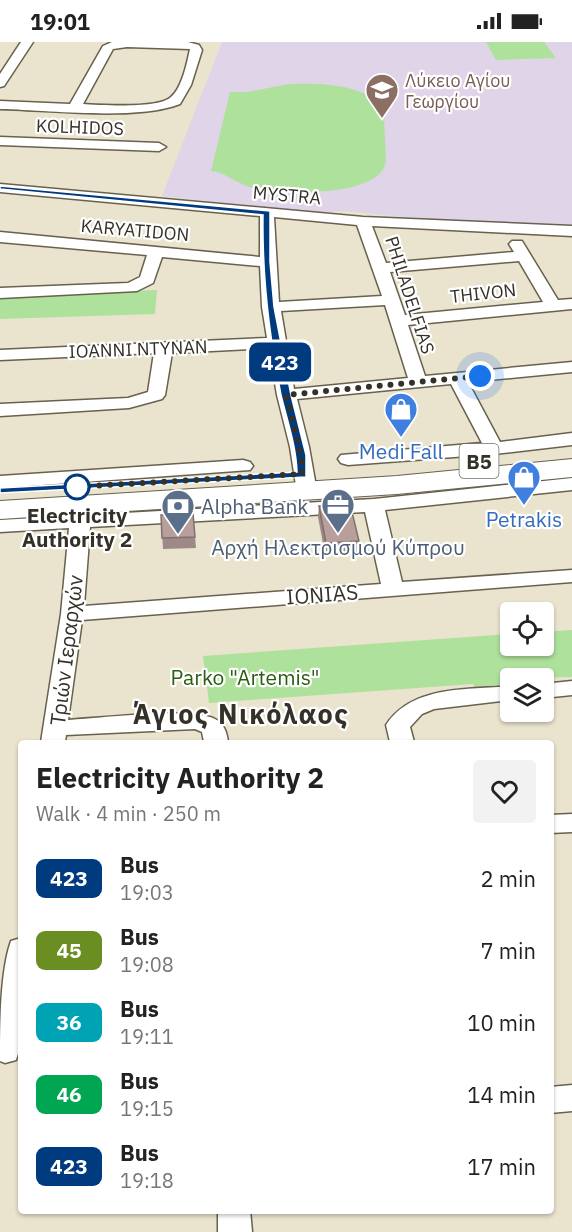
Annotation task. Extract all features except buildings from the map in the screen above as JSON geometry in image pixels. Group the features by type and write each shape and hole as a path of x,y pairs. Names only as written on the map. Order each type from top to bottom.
{"main road":[{"name":"B5","path":"0,510 305,483 572,452"},
{"name":"B5","path":"0,491 305,483 572,468"}],"street":[{"path":"0,83 4,71 27,42"},
{"path":"0,105 75,107 149,108 168,106 177,100 196,50 195,47 184,44 130,43 109,46 75,107"},
{"name":"KOLHIDOS","path":"0,141 159,147"},
{"name":"MYSTRA","path":"0,188 363,221 572,231"},
{"path":"267,213 266,262 270,307 305,483"},
{"name":"PHILADELFIAS","path":"363,221 382,268 390,300 418,382"},
{"path":"510,229 554,305"},
{"name":"KARYATIDON","path":"0,237 266,262"},
{"path":"0,293 131,288 147,280 156,252"},
{"path":"382,268 524,256"},
{"path":"270,307 390,300"},
{"name":"THIVON","path":"397,321 572,304"},
{"name":"IOANNI NTYNAN","path":"0,355 276,343"},
{"path":"0,410 129,404 148,399 156,395 159,388 164,348"},
{"path":"286,395 572,367"},
{"path":"457,378 494,448"},
{"path":"348,459 494,448 572,439"},
{"path":"0,482 243,466"},
{"path":"0,526 374,505 572,484"},
{"path":"374,505 393,588"},
{"name":"Τριών Ιεραρχών","path":"55,735 72,614 80,521"},
{"name":"IONIAS","path":"72,614 572,576"},
{"path":"554,690 572,688"},
{"path":"402,740 398,725 414,709 429,702 500,694"},
{"path":"55,735 195,721 206,722 213,728 216,740"},
{"path":"554,824 572,823"},
{"path":"9,1051 18,974"},
{"path":"554,1100 572,1098"},
{"path":"234,1214 235,1232"}],"shaded area":[{"name":"Λύκειο Αγίου Γεωργίου","path":"222,42 572,42 572,224 433,220 344,211 314,213 162,196"}],"green space":[{"path":"486,42 544,42 556,58 496,60"},
{"path":"289,84 324,84 347,88 379,102 384,117 386,161 380,173 367,182 349,188 284,192 253,188 211,171 230,92 247,92"},
{"path":"157,290 155,314 0,319 0,296"},
{"name":"Parko \"Artemis\"","path":"572,630 572,677 554,677 554,668 500,668 500,685 474,687 473,684 209,703 203,656 500,635 500,656 554,656 554,631"}],"bus line":[{"name":"423","path":"0,188 267,213 266,262 270,307 286,395 301,455 302,474 0,491"}],"place":[{"name":"Λύκειο Αγίου Γεωργίου","path":"382,119"},
{"name":"Medi Fall","path":"401,438"},
{"name":"Electricity Authority 2","path":"77,487"},
{"name":"Petrakis","path":"524,506"},
{"name":"Αρχή Ηλεκτρισμού Κύπρου","path":"338,534"},
{"name":"Alpha Bank","path":"178,535"}],"district":[{"name":"Άγιος Νικόλαος","path":"241,713"}],"route":[{"path":"77,487 72,487 302,474 301,455 286,395 480,376"}]}
